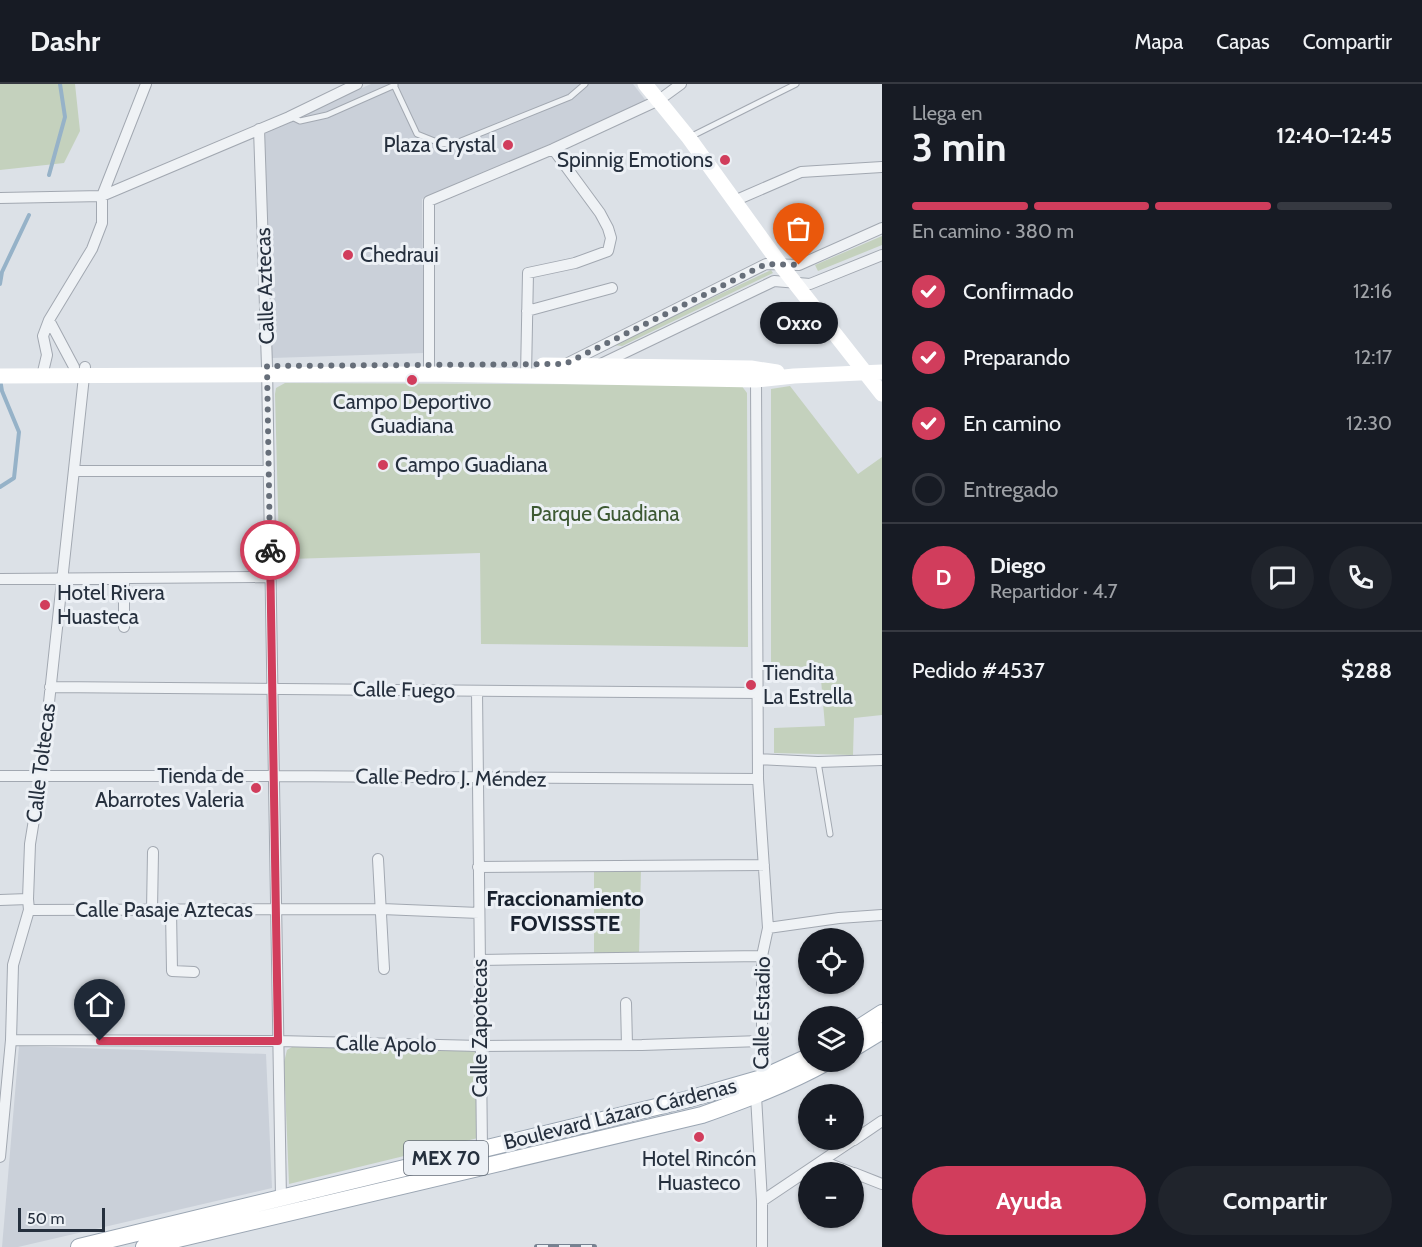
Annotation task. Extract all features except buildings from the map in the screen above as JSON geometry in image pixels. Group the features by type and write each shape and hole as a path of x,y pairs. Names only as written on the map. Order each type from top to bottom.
{"main road":[{"path":"645,84 689,138 780,264 882,394"},
{"path":"569,372 599,365 794,376 882,372"},
{"path":"0,368 20,372 429,369 754,374"},
{"path":"0,376 20,372"},
{"path":"864,1025 882,1013"},
{"path":"864,1042 882,1031"},
{"name":"Boulevard Lázaro Cárdenas","path":"79,1247 689,1099 762,1078 798,1062"},
{"name":"Boulevard Lázaro Cárdenas","path":"144,1247 702,1114 756,1096 808,1072"}],"street":[{"path":"43,372 47,355 43,336 49,320 92,249 102,223 102,196 146,84"},
{"path":"0,198 102,196 289,117 357,84"},
{"path":"429,369 429,201 553,149 659,100 681,84"},
{"name":"Calle Aztecas","path":"259,129 268,371 280,1199"},
{"path":"526,370 528,273 593,257 608,250 611,238 600,213 553,149"},
{"path":"734,201 801,172 882,167"},
{"path":"569,372 766,264 799,265 882,228"},
{"path":"599,365 774,281 810,284 882,255"},
{"path":"527,311 612,288"},
{"path":"49,320 81,370"},
{"name":"Calle Toltecas","path":"0,1157 11,1040 13,965 28,905 30,844 41,777 63,579 81,370"},
{"path":"754,374 759,693 758,779"},
{"path":"74,471 269,471"},
{"path":"0,579 271,577"},
{"path":"124,579 124,627"},
{"name":"Calle Fuego","path":"50,687 759,693"},
{"name":"Calle Zapotecas","path":"477,691 482,1149"},
{"path":"759,759 818,762 882,760"},
{"name":"Calle Pedro J. Méndez","path":"0,776 758,779"},
{"name":"Calle Estadio","path":"758,779 768,928 762,956 762,1078 756,1096 762,1201 762,1247"},
{"path":"152,910 153,852"},
{"path":"378,859 384,969"},
{"path":"478,867 764,865"},
{"name":"Calle Pasaje Aztecas","path":"0,900 28,905 152,910 382,909 479,913"},
{"path":"171,910 172,971 194,972"},
{"path":"768,928 838,918 882,915"},
{"path":"480,960 762,956"},
{"path":"0,965 13,965"},
{"path":"626,1003 627,1045"},
{"name":"Calle Apolo","path":"11,1040 278,1041 480,1046 761,1041"},
{"path":"864,1132 882,1120"},
{"path":"762,1201 838,1150"},
{"path":"864,1177 882,1184"}],"lane":[{"path":"289,117 300,121 327,115 395,85 417,134 442,144 456,143 570,97 585,84"},
{"path":"689,138 796,84"},
{"path":"818,762 830,834"}],"shaded area":[{"path":"371,84 633,84 647,102 422,199 424,353 272,358 263,132"},
{"path":"19,1046 266,1054 272,1188 18,1247 2,1247"}],"green space":[{"path":"0,84 75,84 80,131 64,163 0,170"},
{"path":"882,236 882,245 818,271 815,265"},
{"path":"771,270 773,273 622,346 613,345"},
{"name":"Parque Guadiana","path":"285,383 741,385 747,393 748,647 481,644 480,553 290,559 279,547 275,394 276,388"},
{"path":"790,386 858,474 882,457 882,715 854,718 853,755 774,753 774,728 825,726 820,668 771,665 771,389"},
{"path":"594,869 641,869 639,955 594,955"},
{"path":"292,1047 476,1051 478,1138 289,1184 284,1062 287,1050"}],"waterway":[{"path":"49,175 65,117 60,84"},
{"path":"0,284 2,272 29,215"},
{"path":"0,379 2,391 19,432 14,478 0,487"}],"railway":[{"path":"537,1247 594,1247"}],"way so far":[{"path":"270,550 267,366 565,364 766,264 799,265"}],"place":[{"name":"Plaza Crystal","path":"508,145"},
{"name":"Spinnig Emotions","path":"725,160"},
{"name":"Chedraui","path":"348,255"},
{"name":"Oxxo","path":"799,265"},
{"name":"Campo Deportivo Guadiana","path":"412,380"},
{"name":"Campo Guadiana","path":"383,465"},
{"name":"Hotel Rivera Huasteca","path":"45,605"},
{"name":"Tiendita La Estrella","path":"751,685"},
{"name":"Tienda de Abarrotes Valeria","path":"256,788"},
{"name":"Hotel Rincón Huasteco","path":"699,1137"}],"district":[{"name":"Fraccionamiento FOVISSSTE","path":"565,910"}],"route":[{"path":"100,1041 278,1041 270,550"}]}
